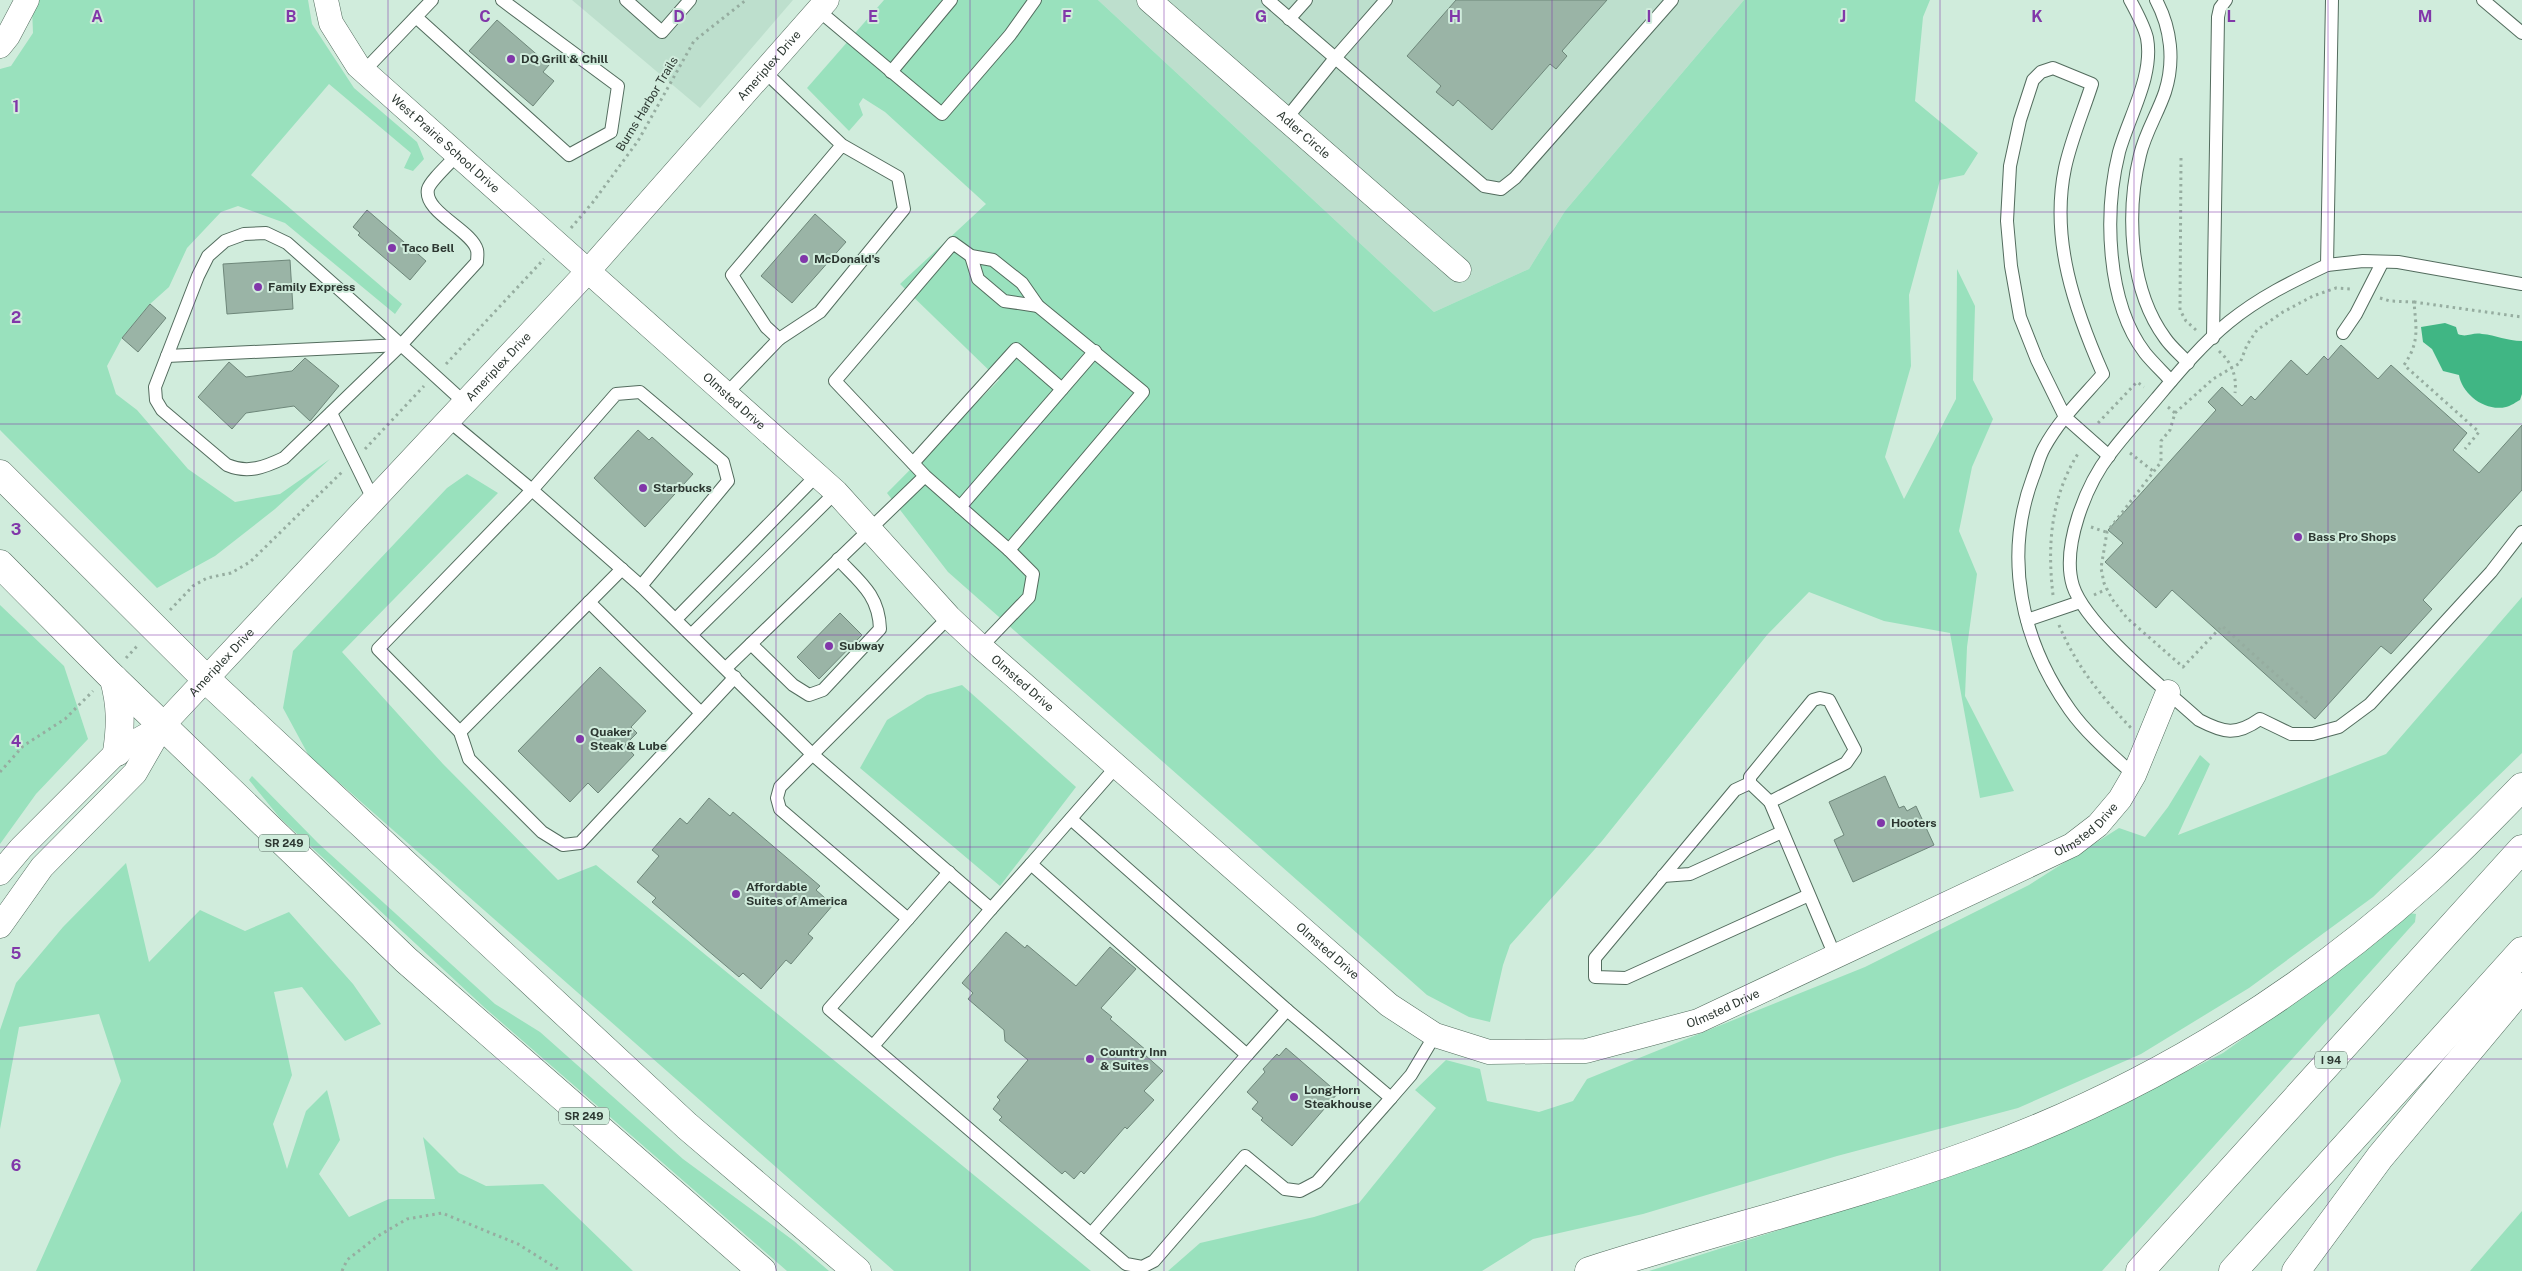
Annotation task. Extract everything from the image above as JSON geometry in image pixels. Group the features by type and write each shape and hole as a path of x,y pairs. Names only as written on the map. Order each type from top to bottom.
{"main road":[{"path":"0,474 163,619 207,680 692,1130 857,1271"},
{"name":"SR 249","path":"0,564 162,726 406,960 762,1271"},
{"path":"112,677 120,702 121,726 117,752"},
{"path":"1589,1271 1975,1152 2059,1119 2155,1072 2233,1027 2343,951 2431,877 2522,787"},
{"name":"I 94","path":"2140,1271 2522,848"},
{"path":"2232,1271 2522,951"},
{"path":"2296,1271 2380,1157 2522,987"}],"street":[{"path":"3,37 27,0"},
{"name":"West Prairie School Drive","path":"326,0 331,23 358,66 589,270"},
{"name":"Adler Circle","path":"1160,4 1286,119 1459,270"},
{"name":"Ameriplex Drive","path":"0,926 42,867 135,773 162,726 589,270 822,5"},
{"name":"Olmsted Drive","path":"589,270 836,492 869,530 981,648 1389,1005 1435,1035 1489,1052 1586,1051 1698,1021 2072,845 2098,825 2120,799 2134,775 2168,692"},
{"name":"Ameriplex Drive","path":"0,873 21,848 117,752 162,726"}],"lane":[{"path":"364,71 432,0"},
{"path":"416,17 569,155 611,132 618,86 502,0"},
{"path":"626,0 662,32 690,0"},
{"path":"891,72 951,0"},
{"path":"822,5 891,72 942,114 1010,36 1036,0"},
{"path":"1268,0 1484,186 1502,189 1515,178 1672,0"},
{"path":"1290,18 1306,0"},
{"path":"1286,119 1336,57 1386,0"},
{"path":"2130,0 2147,38 2147,69 2119,153 2110,206 2110,250 2118,293 2130,324 2145,353 2171,381"},
{"path":"2156,0 2170,37 2170,63 2165,91 2140,154 2133,194 2131,232 2137,271 2149,311 2164,338 2188,363"},
{"path":"2211,340 2218,17 2220,8 2226,0"},
{"path":"2327,265 2332,0"},
{"path":"2483,0 2522,33"},
{"path":"2109,456 2065,417 2037,360 2020,317 2011,266 2007,221 2010,166 2020,120 2033,80 2041,72 2053,68 2092,84 2065,168 2061,236 2068,280 2080,322 2103,374 2065,417 2044,449 2025,499 2017,548 2019,587 2027,620 2049,678 2071,712 2134,775"},
{"path":"726,394 779,339 820,312 904,209 898,177 842,144 764,71"},
{"path":"779,339 766,327 732,275 842,144"},
{"path":"458,154 428,187 428,196 433,206 473,242 478,251 477,262 401,345 284,458 267,466 239,470 227,465 162,410 156,400 155,387 198,276 208,256 225,241 244,234 266,233 287,243 401,345 465,403"},
{"path":"981,648 1029,597 1033,574 1009,550 925,476 835,381 953,243 971,256 993,260 1022,283 1038,306 1143,392 1009,550"},
{"path":"971,256 978,279 1004,302 1038,306"},
{"path":"2522,284 2398,262 2363,261 2327,265 2277,288 2228,323 2171,381 2109,456 2089,491 2072,536 2070,562 2072,577 2080,602 2095,622 2199,720 2216,729 2234,732 2247,728 2260,719 2291,734 2313,734 2340,727 2370,704 2496,566 2522,532"},
{"path":"2343,333 2356,314 2382,263"},
{"path":"167,356 401,345"},
{"path":"913,463 1016,349 1062,389"},
{"path":"960,507 1095,351"},
{"path":"642,586 728,481 723,462 640,392 616,394 532,490 378,649 460,732 469,759 542,832 562,845 580,843 701,713 751,644 925,476"},
{"path":"331,413 374,501"},
{"path":"449,421 642,586 812,754 991,909"},
{"path":"676,619 817,476"},
{"path":"692,634 836,492"},
{"path":"751,644 794,685 810,695 823,690 880,629 879,613 872,596 838,559"},
{"path":"460,732 622,569"},
{"path":"589,602 701,713"},
{"path":"2027,620 2080,602"},
{"path":"908,918 780,809 777,798 780,787 950,616"},
{"path":"1770,802 1846,763 1854,750 1829,700 1820,698 1813,700 1750,777 1750,783 1770,802 1835,956"},
{"path":"873,1046 1116,767"},
{"path":"1750,783 1735,790 1595,958 1595,977 1626,978 1809,895"},
{"path":"1071,819 1287,1010 1391,1098"},
{"path":"1663,876 1690,874 1782,832"},
{"path":"1031,864 1247,1055"},
{"path":"948,872 829,1009 1126,1264 1142,1267 1154,1261 1245,1156 1285,1189 1300,1191 1317,1182 1411,1075 1435,1035"},
{"path":"1091,1234 1287,1010"}],"path":[{"name":"Burns Harbor Trails","path":"533,271 593,202 638,141 694,41 746,0"},
{"path":"2181,158 2180,310 2186,321 2211,340 2232,368 2236,381 2235,393"},
{"path":"2414,302 2522,317"},
{"path":"2147,744 2101,696 2083,673 2067,646 2058,623 2049,559 2052,529 2059,498 2072,462 2098,423 2137,382 2175,413 2170,430 2161,441 2161,462 2107,532 2101,568 2104,583 2112,599 2127,618 2183,667 2222,626 2310,706"},
{"path":"2119,444 2153,471"},
{"path":"0,772 23,746 65,719 112,677 163,619"},
{"path":"342,1271 348,1260 378,1236 407,1219 442,1213 518,1244 561,1271"}],"shaded area":[{"path":"39,0 308,0 312,24 354,88 417,142 424,159 413,171 404,168 411,153 329,84 251,175 402,304 395,314 285,223 238,206 221,212 187,248 169,287 150,304 122,338 107,366 116,394 137,410 188,469 235,502 280,494 330,459 275,509 215,556 157,588 0,430 0,69 11,66 33,33 32,8"},
{"path":"572,0 793,0 700,108"},
{"path":"884,0 1098,0 1434,312 1529,269 1565,211 1744,0 1930,0 1923,17 1915,101 1978,153 1964,175 1940,180 1909,295 1911,366 1885,457 1904,499 1956,399 1957,269 1975,306 1973,380 1993,419 1972,467 1959,531 1977,574 1967,647 1965,696 2014,791 1980,798 1950,633 1884,621 1809,592 1767,635 1602,841 1510,945 1503,965 1490,1022 1469,1017 1427,995 948,572 887,493 999,380 900,284 986,204 885,112 863,98 859,104 863,115 849,131 807,88"},
{"path":"1098,0 1744,0 1565,211 1529,269 1434,312"},
{"path":"2445,323 2456,327 2458,334 2461,335 2478,334 2522,341 2522,394 2520,400 2506,407 2490,407 2470,395 2461,382 2459,375 2443,371 2432,349 2423,342 2421,327"},
{"path":"467,474 498,493 342,652 443,764 558,880 596,865 1091,1271 894,1271 309,756 283,708 293,651 447,488"},
{"path":"2522,597 2522,753 2373,897 2249,988 2141,1054 2018,1108 1837,1156 1643,1214 1533,1239 1482,1271 1168,1271 1200,1243 1314,1217 1359,1203 1436,1108 1415,1090 1446,1060 1480,1069 1487,1101 1539,1112 1573,1101 1587,1079 1865,967 2029,885 2119,828 2145,837 2168,807 2200,755 2210,764 2178,835 2386,754"},
{"path":"0,605 64,666 88,739 36,794 0,844"},
{"path":"962,685 1076,787 1000,886 860,768 887,720 927,695"},
{"path":"252,776 318,843 495,1004 540,1032 683,1159 794,1241 829,1271 787,1271 485,1008 280,818 249,780"},
{"path":"126,863 149,962 200,910 245,931 289,912 353,984 381,1024 345,1041 302,987 274,992 292,1075 273,1124 287,1169 306,1111 327,1090 340,1140 319,1174 349,1217 389,1199 435,1199 423,1137 459,1173 486,1186 543,1184 633,1271 36,1271 121,1081 99,1014 19,1027 0,1129 0,1030 16,983 63,927"},
{"path":"2409,913 2416,914 2415,922 2102,1271 1649,1271 1915,1187 2144,1093 2223,1053 2373,945"},
{"path":"2522,1211 2522,1271 2470,1271"}],"building":[{"path":"1456,0 1607,0 1562,51 1567,56 1556,69 1550,64 1492,130 1458,100 1453,106 1436,92 1441,86 1407,56"},
{"name":"DQ Grill & Chill","path":"497,20 549,65 543,72 554,81 533,106 469,51"},
{"name":"Taco Bell","path":"367,210 426,261 410,280 358,235 360,233 353,227"},
{"name":"McDonald's","path":"815,214 846,242 792,303 761,276"},
{"name":"Family Express","path":"290,260 293,309 227,314 223,264"},
{"path":"150,304 166,318 138,352 122,338"},
{"name":"Bass Pro Shops","path":"2341,345 2378,379 2391,365 2467,433 2453,450 2479,473 2522,425 2522,490 2423,600 2432,609 2391,654 2381,646 2315,719 2172,590 2156,608 2105,562 2123,543 2108,530 2216,410 2208,402 2222,387 2242,406 2251,396 2255,400 2291,360 2307,375 2324,356 2328,360"},
{"path":"305,358 339,386 310,421 294,406 246,413 232,429 198,397 229,362 246,377 292,371"},
{"name":"Starbucks","path":"638,430 649,440 652,437 693,474 645,527 594,478"},
{"name":"Subway","path":"840,613 862,635 819,679 797,657"},
{"name":"Quaker Steak & Lube","path":"600,667 646,711 631,727 637,733 625,745 634,755 598,793 588,783 570,802 518,751"},
{"name":"Hooters","path":"1885,776 1899,808 1904,806 1907,811 1916,806 1934,845 1853,882 1834,840 1844,835 1829,802"},
{"name":"Affordable Suites of America","path":"709,798 730,816 733,812 820,886 816,890 833,905 808,934 813,938 791,964 786,960 761,989 743,973 739,977 706,949 652,902 656,898 637,882 659,856 652,850 680,818 687,824"},
{"name":"Country Inn & Suites","path":"1006,932 1025,948 1027,945 1076,986 1110,947 1136,969 1101,1008 1112,1017 1110,1019 1147,1051 1144,1054 1163,1071 1144,1091 1154,1100 1127,1129 1125,1127 1084,1174 1081,1171 1074,1179 1065,1171 1062,1174 999,1120 1002,1117 993,1109 1000,1100 997,1097 1028,1060 1005,1041 1004,1030 968,999 973,993 962,983"},
{"name":"LongHorn Steakhouse","path":"1286,1048 1338,1093 1292,1146 1261,1120 1263,1118 1252,1109 1258,1102 1247,1092 1265,1072 1263,1069 1277,1054 1279,1056"}],"place":[{"name":"DQ Grill & Chill","path":"511,59"},
{"name":"Taco Bell","path":"392,248"},
{"name":"McDonald's","path":"804,259"},
{"name":"Family Express","path":"258,287"},
{"name":"Starbucks","path":"643,488"},
{"name":"Bass Pro Shops","path":"2298,537"},
{"name":"Subway","path":"829,646"},
{"name":"Quaker Steak & Lube","path":"580,739"},
{"name":"Hooters","path":"1881,823"},
{"name":"Affordable Suites of America","path":"736,894"},
{"name":"Country Inn & Suites","path":"1090,1059"},
{"name":"LongHorn Steakhouse","path":"1294,1097"}]}
